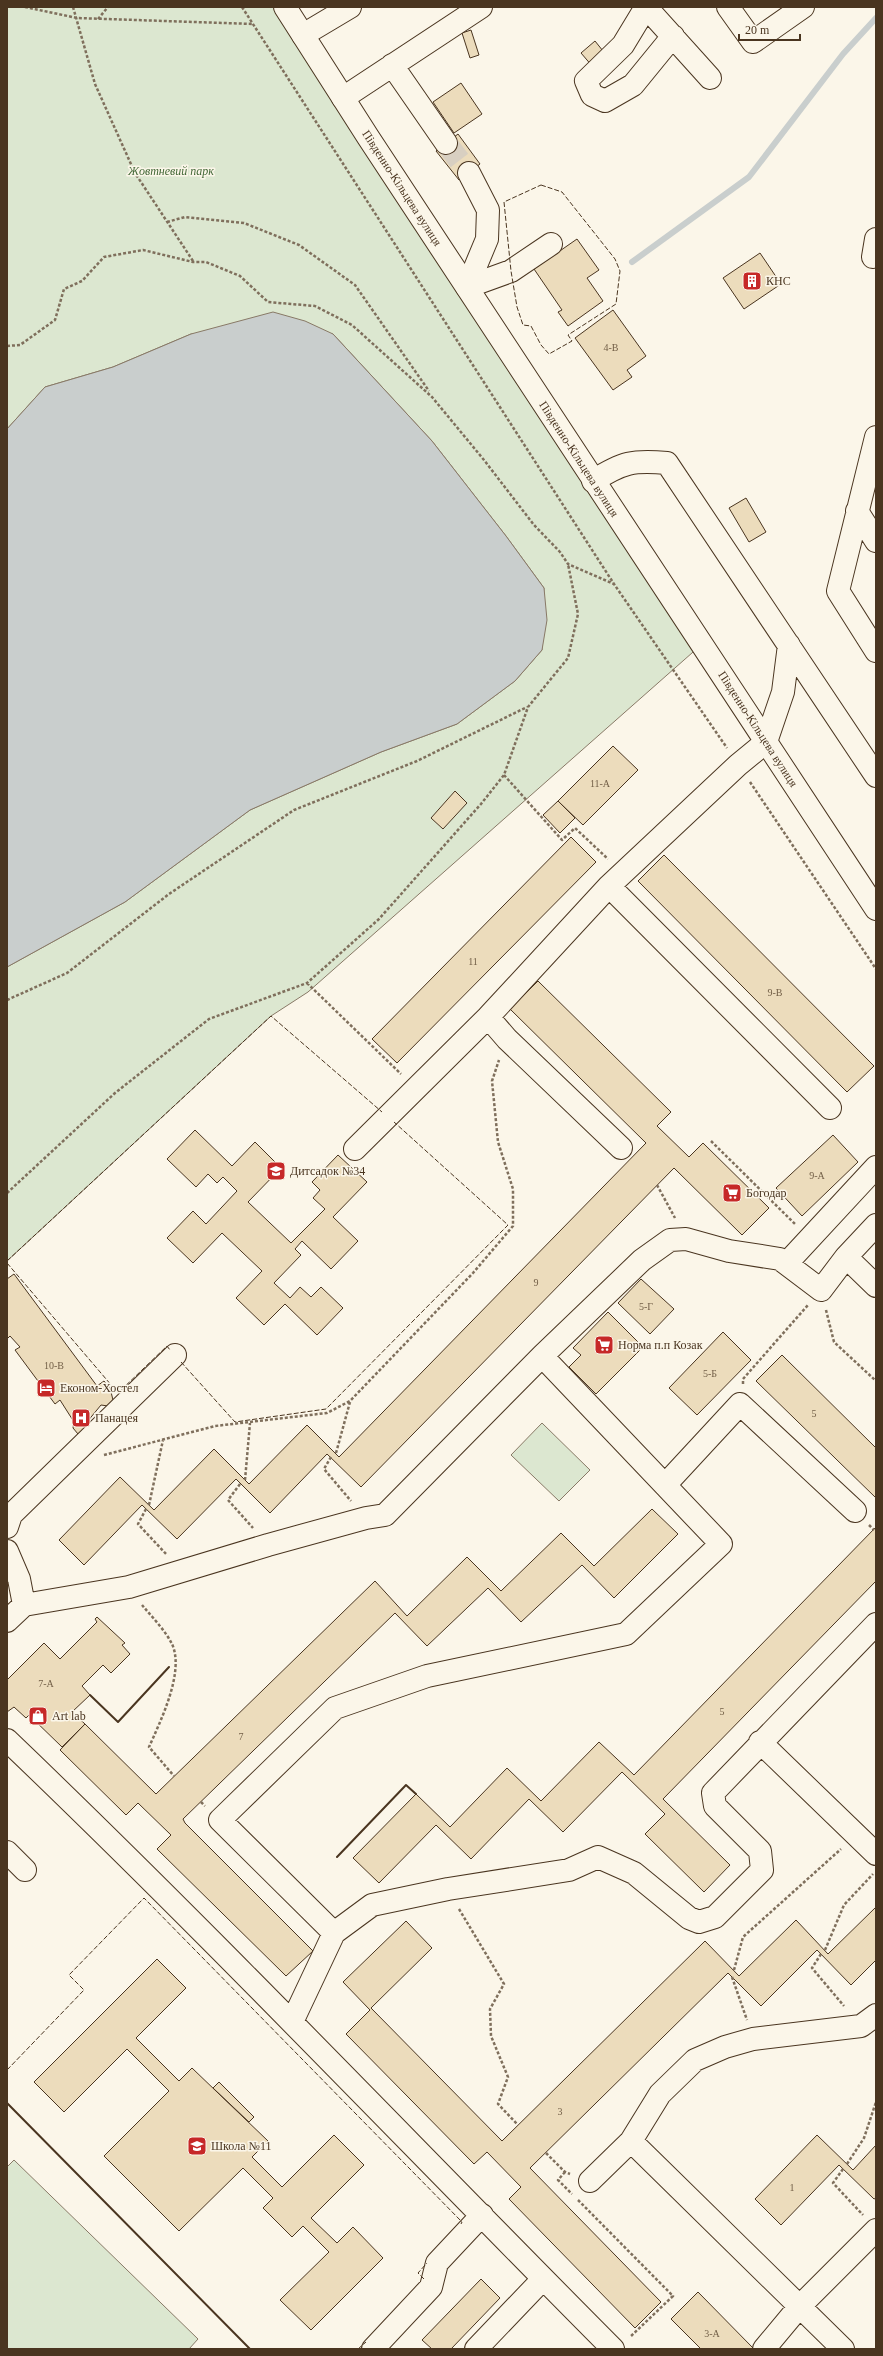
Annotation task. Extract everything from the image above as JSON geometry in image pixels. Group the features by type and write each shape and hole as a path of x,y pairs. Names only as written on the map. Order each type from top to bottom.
{"main road":[{"name":"Південно-Кільцева вулиця","path":"285,7 593,481 876,909"},
{"path":"303,35 350,7"},
{"path":"344,98 481,7"},
{"path":"673,36 633,85 604,101 592,95 586,81 622,45 646,7 673,36 710,78"},
{"path":"728,7 753,42 797,9"},
{"path":"392,65 446,143"},
{"path":"467,287 487,240 488,210 468,173"},
{"path":"467,287 511,270 550,244"},
{"path":"876,437 838,591 876,651"},
{"path":"593,481 615,467 639,461 668,463 876,776"},
{"path":"858,511 876,541"},
{"path":"355,1149 488,1017 616,879 738,765 766,742 783,692 789,645"},
{"path":"616,879 830,1108"},
{"path":"488,1017 507,1039 621,1148"},
{"path":"787,1263 876,1168"},
{"path":"7,1622 24,1605 129,1587 268,1545 366,1518 385,1515 542,1356 642,1260 670,1240 686,1239 729,1251 780,1259 821,1290 846,1257 876,1225"},
{"path":"846,1257 876,1286"},
{"path":"8,1518 175,1355"},
{"path":"334,1933 220,1820 335,1708 427,1676 626,1634 721,1544 542,1356"},
{"path":"665,1485 740,1404 855,1511"},
{"path":"7,1551 19,1579 24,1605"},
{"path":"292,2022 334,1933 372,1906 448,1889 569,1870 598,1857 634,1873 689,1918 699,1922 715,1917 762,1870 760,1851 715,1806 713,1793 760,1742 876,1624"},
{"path":"7,1740 104,1833 292,2022 543,2279 621,2344"},
{"path":"760,1742 876,1854"},
{"path":"7,1852 25,1870"},
{"path":"590,2182 631,2141 660,2094 696,2060 725,2047 753,2039 869,2021"},
{"path":"631,2141 843,2349"},
{"path":"373,2349 431,2287 437,2263 482,2215"},
{"path":"764,2349 871,2224"},
{"path":"476,2349 543,2279"}],"path":[{"path":"25,7 76,18 254,24"},
{"path":"73,7 94,84 135,173 193,262"},
{"path":"98,19 108,7"},
{"path":"242,7 614,584 876,969"},
{"path":"7,1193 115,1093 209,1019 307,983 379,919 504,775 528,707 568,658 578,614 568,564 560,552 534,525 484,460 432,397 355,285 299,245 244,224 185,217 167,222"},
{"path":"7,346 20,345 55,320 64,289 82,281 104,257 143,250 193,262 206,262 240,276 268,302 315,306 352,325 432,397"},
{"path":"568,564 614,584"},
{"path":"7,1000 67,974 169,894 294,810 417,761 528,707"},
{"path":"504,775 562,840 575,828 616,879"},
{"path":"307,983 416,1088"},
{"path":"82,1445 96,1457 215,1426 327,1413 350,1401 473,1273 513,1226 513,1189 498,1142 492,1081 507,1039"},
{"path":"711,1141 810,1238"},
{"path":"657,1185 686,1239"},
{"path":"821,1290 834,1342 876,1381"},
{"path":"740,1404 743,1379 821,1290"},
{"path":"336,1453 350,1401"},
{"path":"244,1480 250,1423"},
{"path":"149,1505 163,1440"},
{"path":"331,1458 324,1469 366,1518"},
{"path":"240,1484 228,1500 268,1545"},
{"path":"146,1509 138,1524 182,1571"},
{"path":"129,1587 172,1645 176,1668 164,1712 149,1747 174,1776"},
{"path":"734,1970 744,1937 857,1835"},
{"path":"825,1950 844,1906 876,1871"},
{"path":"448,1889 504,1984 490,2009 492,2036 508,2077 498,2104 518,2124"},
{"path":"821,1954 812,1968 869,2021"},
{"path":"732,1977 753,2039"},
{"path":"847,2164 864,2138 876,2102"},
{"path":"546,2153 565,2172 590,2182"},
{"path":"843,2169 833,2183 871,2224"},
{"path":"565,2172 558,2180 674,2296 621,2344"}],"green space":[{"name":"Жовтневий парк","path":"7,7 284,7 701,645 308,992 271,1016 7,1261 7,967 125,902 250,810 381,752 457,724 515,681 542,650 544,588 506,536 432,441 333,334 191,334 113,367 45,387 7,429"},
{"path":"542,1423 590,1470 559,1501 511,1455"},
{"path":"14,2160 198,2339 189,2349 7,2349 7,2167"}],"shaded area":[{"path":"273,312 305,321 333,334 432,441 506,536 544,588 547,620 542,650 515,681 457,724 381,752 250,810 125,902 7,967 7,429 45,387 113,367 191,334"}],"building":[{"path":"471,30 479,55 470,58 462,33"},
{"path":"595,41 607,56 593,67 581,53"},
{"path":"461,83 482,114 454,133 433,102"},
{"path":"458,134 480,164 459,180 436,151"},
{"path":"577,239 599,270 587,278 603,301 568,326 558,312 562,310 534,269"},
{"name":"КНС","path":"760,253 781,284 744,309 723,278"},
{"path":"613,310 646,356 627,370 632,377 613,390 575,338"},
{"path":"746,498 766,532 749,542 729,508"},
{"path":"613,746 638,770 583,825 558,801"},
{"path":"455,791 467,803 443,829 431,818"},
{"path":"558,801 575,818 560,833 543,815"},
{"path":"571,837 596,862 397,1063 372,1039"},
{"path":"664,855 874,1066 847,1092 638,881"},
{"path":"538,981 671,1112 657,1126 689,1157 703,1143 769,1208 742,1235 674,1168 361,1487 327,1454 270,1513 236,1479 177,1539 142,1505 84,1565 59,1540 120,1477 154,1510 214,1449 249,1484 307,1425 339,1457 646,1143 510,1009"},
{"path":"195,1130 232,1166 255,1142 281,1168 248,1202 291,1243 325,1209 313,1198 320,1190 312,1182 338,1155 367,1182 333,1217 358,1241 331,1269 302,1241 295,1249 301,1255 274,1283 290,1298 300,1287 311,1297 321,1287 343,1308 317,1335 285,1304 264,1325 236,1298 262,1271 222,1233 193,1263 167,1238 193,1211 206,1224 237,1191 223,1177 217,1183 208,1174 196,1187 167,1159"},
{"path":"833,1135 858,1162 802,1216 776,1188"},
{"path":"14,1274 97,1386 104,1381 110,1388 113,1400 108,1406 101,1405 87,1422 88,1429 84,1433 78,1434 73,1428 74,1422 60,1400 55,1404 15,1350 20,1347 10,1336 7,1339 7,1279"},
{"path":"641,1279 674,1309 650,1334 618,1303"},
{"path":"608,1312 643,1347 596,1394 569,1367 581,1355 573,1348"},
{"path":"723,1332 751,1360 697,1415 669,1388"},
{"path":"782,1355 876,1448 876,1498 756,1381"},
{"path":"652,1509 678,1534 614,1598 582,1565 521,1622 488,1588 427,1646 395,1613 183,1819 185,1823 313,1951 286,1976 157,1849 171,1835 138,1803 126,1815 60,1750 85,1724 156,1794 375,1581 407,1616 467,1557 501,1591 561,1533 594,1566"},
{"path":"876,1527 876,1581 663,1799 730,1865 704,1892 645,1834 665,1814 622,1772 563,1832 529,1799 471,1859 436,1825 379,1883 353,1858 416,1794 450,1827 507,1768 541,1801 599,1742 634,1775"},
{"path":"97,1617 125,1643 122,1645 130,1654 111,1673 103,1665 82,1686 90,1695 72,1712 85,1724 62,1747 29,1715 26,1718 14,1707 7,1712 7,1680 44,1643 60,1659 97,1622 95,1619"},
{"path":"876,1907 876,1960 851,1985 817,1950 761,2006 728,1973 530,2168 661,2302 635,2328 509,2199 521,2187 487,2152 474,2164 346,2034 370,2010 343,1982 406,1921 432,1948 371,2008 502,2141 705,1941 739,1976 796,1920 828,1954"},
{"path":"157,1959 186,1988 136,2038 179,2081 192,2068 268,2141 252,2157 282,2187 334,2135 364,2165 311,2218 337,2243 353,2227 383,2258 311,2330 280,2300 329,2252 303,2226 292,2237 263,2208 273,2198 243,2168 179,2231 104,2156 169,2091 127,2049 64,2112 34,2082"},
{"path":"219,2082 254,2117 249,2122 213,2088"},
{"path":"817,2135 853,2170 876,2145 876,2198 874,2199 839,2165 781,2225 755,2199"},
{"path":"481,2279 500,2298 451,2349 432,2349 422,2340"},
{"path":"698,2292 753,2348 752,2349 701,2349 671,2319"}],"waterway":[{"path":"632,262 749,177 843,54 876,18"}],"tunnel":[{"path":"446,143 469,173"}],"fence":[{"path":"541,185 562,192 615,259 620,271 616,304 568,335 572,341 549,354 541,345 531,326 523,325 517,307 511,271 504,202 541,185"},
{"path":"7,1261 271,1016 382,1112"},
{"path":"181,1362 235,1422 326,1409 508,1225 394,1122"},
{"path":"7,1263 118,1393 167,1346 170,1350"},
{"path":"7,2070 84,1990 69,1975 144,1898 462,2222 461,2224"},
{"path":"424,2279 418,2273 427,2263"},
{"path":"358,2349 366,2342"}],"wall":[{"path":"90,1695 118,1722 169,1667"},
{"path":"337,1857 406,1785 416,1794"},
{"path":"7,2103 250,2349"}],"place":[{"name":"КНС","path":"752,281"},
{"name":"Дитсадок №34","path":"276,1171"},
{"name":"Богодар","path":"732,1193"},
{"name":"Норма п.п Козак","path":"604,1345"},
{"name":"Економ-Хостел","path":"46,1388"},
{"name":"Панацея","path":"81,1418"},
{"name":"Art lab","path":"38,1716"},
{"name":"Школа №11","path":"197,2146"}]}
